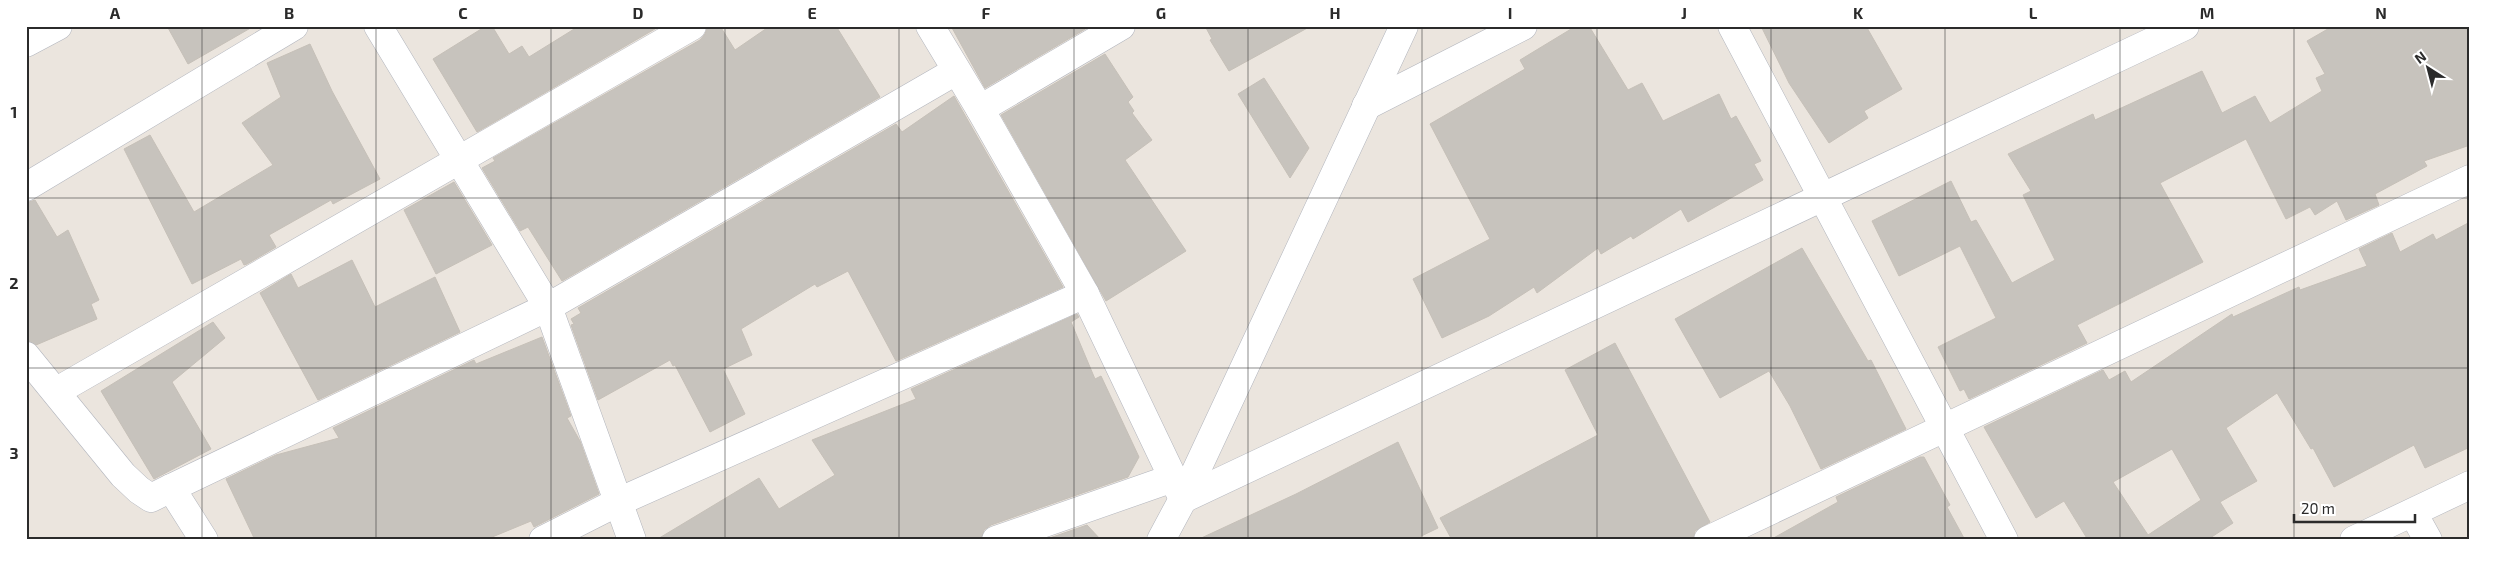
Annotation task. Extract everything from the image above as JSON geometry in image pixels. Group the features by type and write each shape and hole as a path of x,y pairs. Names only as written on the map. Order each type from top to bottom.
{"street":[{"path":"26,43 58,26"},
{"path":"26,187 294,26"},
{"path":"378,26 548,307 632,540"},
{"path":"930,26 980,109 1085,294 1178,489"},
{"path":"980,109 1121,26"},
{"path":"1160,540 1178,489 1404,26"},
{"path":"1366,106 1523,26"},
{"path":"1732,26 2004,540"},
{"path":"996,540 1178,489 1822,197 2185,26"},
{"path":"57,391 459,160 683,28"},
{"path":"26,356 57,391 123,474 138,490 151,498 548,307 956,71"},
{"path":"1708,540 2470,179"},
{"path":"543,540 618,502 1085,294"},
{"path":"2354,540 2470,485"},
{"path":"171,488 204,540"},
{"path":"2413,513 2428,540"}],"building":[{"path":"167,26 254,26 188,64"},
{"path":"486,26 492,26 509,54 522,46 529,57 579,26 660,26 477,132 433,59"},
{"path":"708,26 720,26 735,50 770,26 836,26 880,97 562,281 528,227 520,231 482,168 495,161 493,158 700,40"},
{"path":"951,26 1087,26 1087,28 985,88"},
{"path":"1205,26 1311,26 1229,71 1210,40 1212,39"},
{"path":"1576,26 1589,26 1628,90 1642,83 1663,121 1719,94 1731,119 1736,116 1761,161 1754,164 1763,180 1688,222 1681,209 1633,239 1631,236 1601,254 1598,248 1537,293 1534,287 1489,316 1442,338 1413,279 1490,239 1430,124 1525,69 1520,60"},
{"path":"1761,26 1866,26 1902,89 1864,111 1868,118 1829,143 1789,83"},
{"path":"2333,26 2470,26 2470,145 2424,161 2427,166 2375,194 2379,205 2346,220 2337,201 2315,215 2310,207 2286,219 2246,139 2160,183 2203,262 2077,325 2087,343 1969,399 1964,389 1960,391 1938,347 1996,318 1960,246 1899,276 1872,221 1951,181 1971,222 1976,220 2012,283 2055,260 2023,195 2031,191 2008,154 2093,114 2095,120 2202,71 2222,113 2255,96 2270,123 2322,91 2316,78 2325,74 2307,41"},
{"path":"310,44 332,91 380,179 333,204 331,200 269,235 276,247 247,264 244,265 241,259 192,284 124,149 150,135 194,212 273,165 242,123 281,97 267,63"},
{"path":"1105,54 1133,97 1128,102 1134,111 1132,113 1152,140 1125,160 1186,251 1106,301 1001,115"},
{"path":"1264,78 1309,148 1290,178 1238,94"},
{"path":"954,96 1063,287 896,361 848,271 817,287 815,284 741,329 752,355 723,369 745,414 710,432 675,365 673,366 670,360 598,400 571,325 574,324 571,319 581,313 578,308 896,124 902,132"},
{"path":"454,182 492,245 436,274 404,210"},
{"path":"35,200 57,237 68,230 99,300 91,304 97,319 36,345 26,341 26,203"},
{"path":"2470,222 2470,447 2425,468 2414,445 2334,487 2313,448 2311,449 2277,393 2226,428 2257,481 2220,502 2233,523 2207,540 2088,540 2064,501 2036,518 1984,427 2103,370 2109,380 2125,371 2131,382 2232,314 2233,317 2299,287 2300,290 2367,266 2359,249 2392,233 2400,252 2433,234 2436,240","holes":["2172,449 2201,500 2148,535 2113,482"]},
{"path":"1802,248 1868,361 1871,360 1906,429 1821,469 1790,406 1769,371 1720,398 1675,319"},
{"path":"352,260 375,307 435,277 460,332 318,400 260,293 291,274 298,288"},
{"path":"1077,314 1079,317 1071,322 1095,379 1101,376 1139,457 1128,477 991,525 984,530 981,540 656,540 759,478 779,509 835,475 812,440 916,399 911,389"},
{"path":"213,322 225,338 172,382 211,449 154,479 101,391"},
{"path":"542,337 571,416 567,418 580,441 599,494 534,527 531,521 485,540 255,540 226,479 276,455 339,438 333,428 474,360 476,364"},
{"path":"1615,343 1710,522 1695,531 1693,540 1452,540 1440,518 1598,435 1565,370"},
{"path":"1398,442 1438,528 1413,540 1197,540 1296,494"},
{"path":"1920,457 1924,457 1950,505 1947,507 1965,540 1770,540 1838,502 1836,497"},
{"path":"1087,525 1101,540 1044,540"}]}
